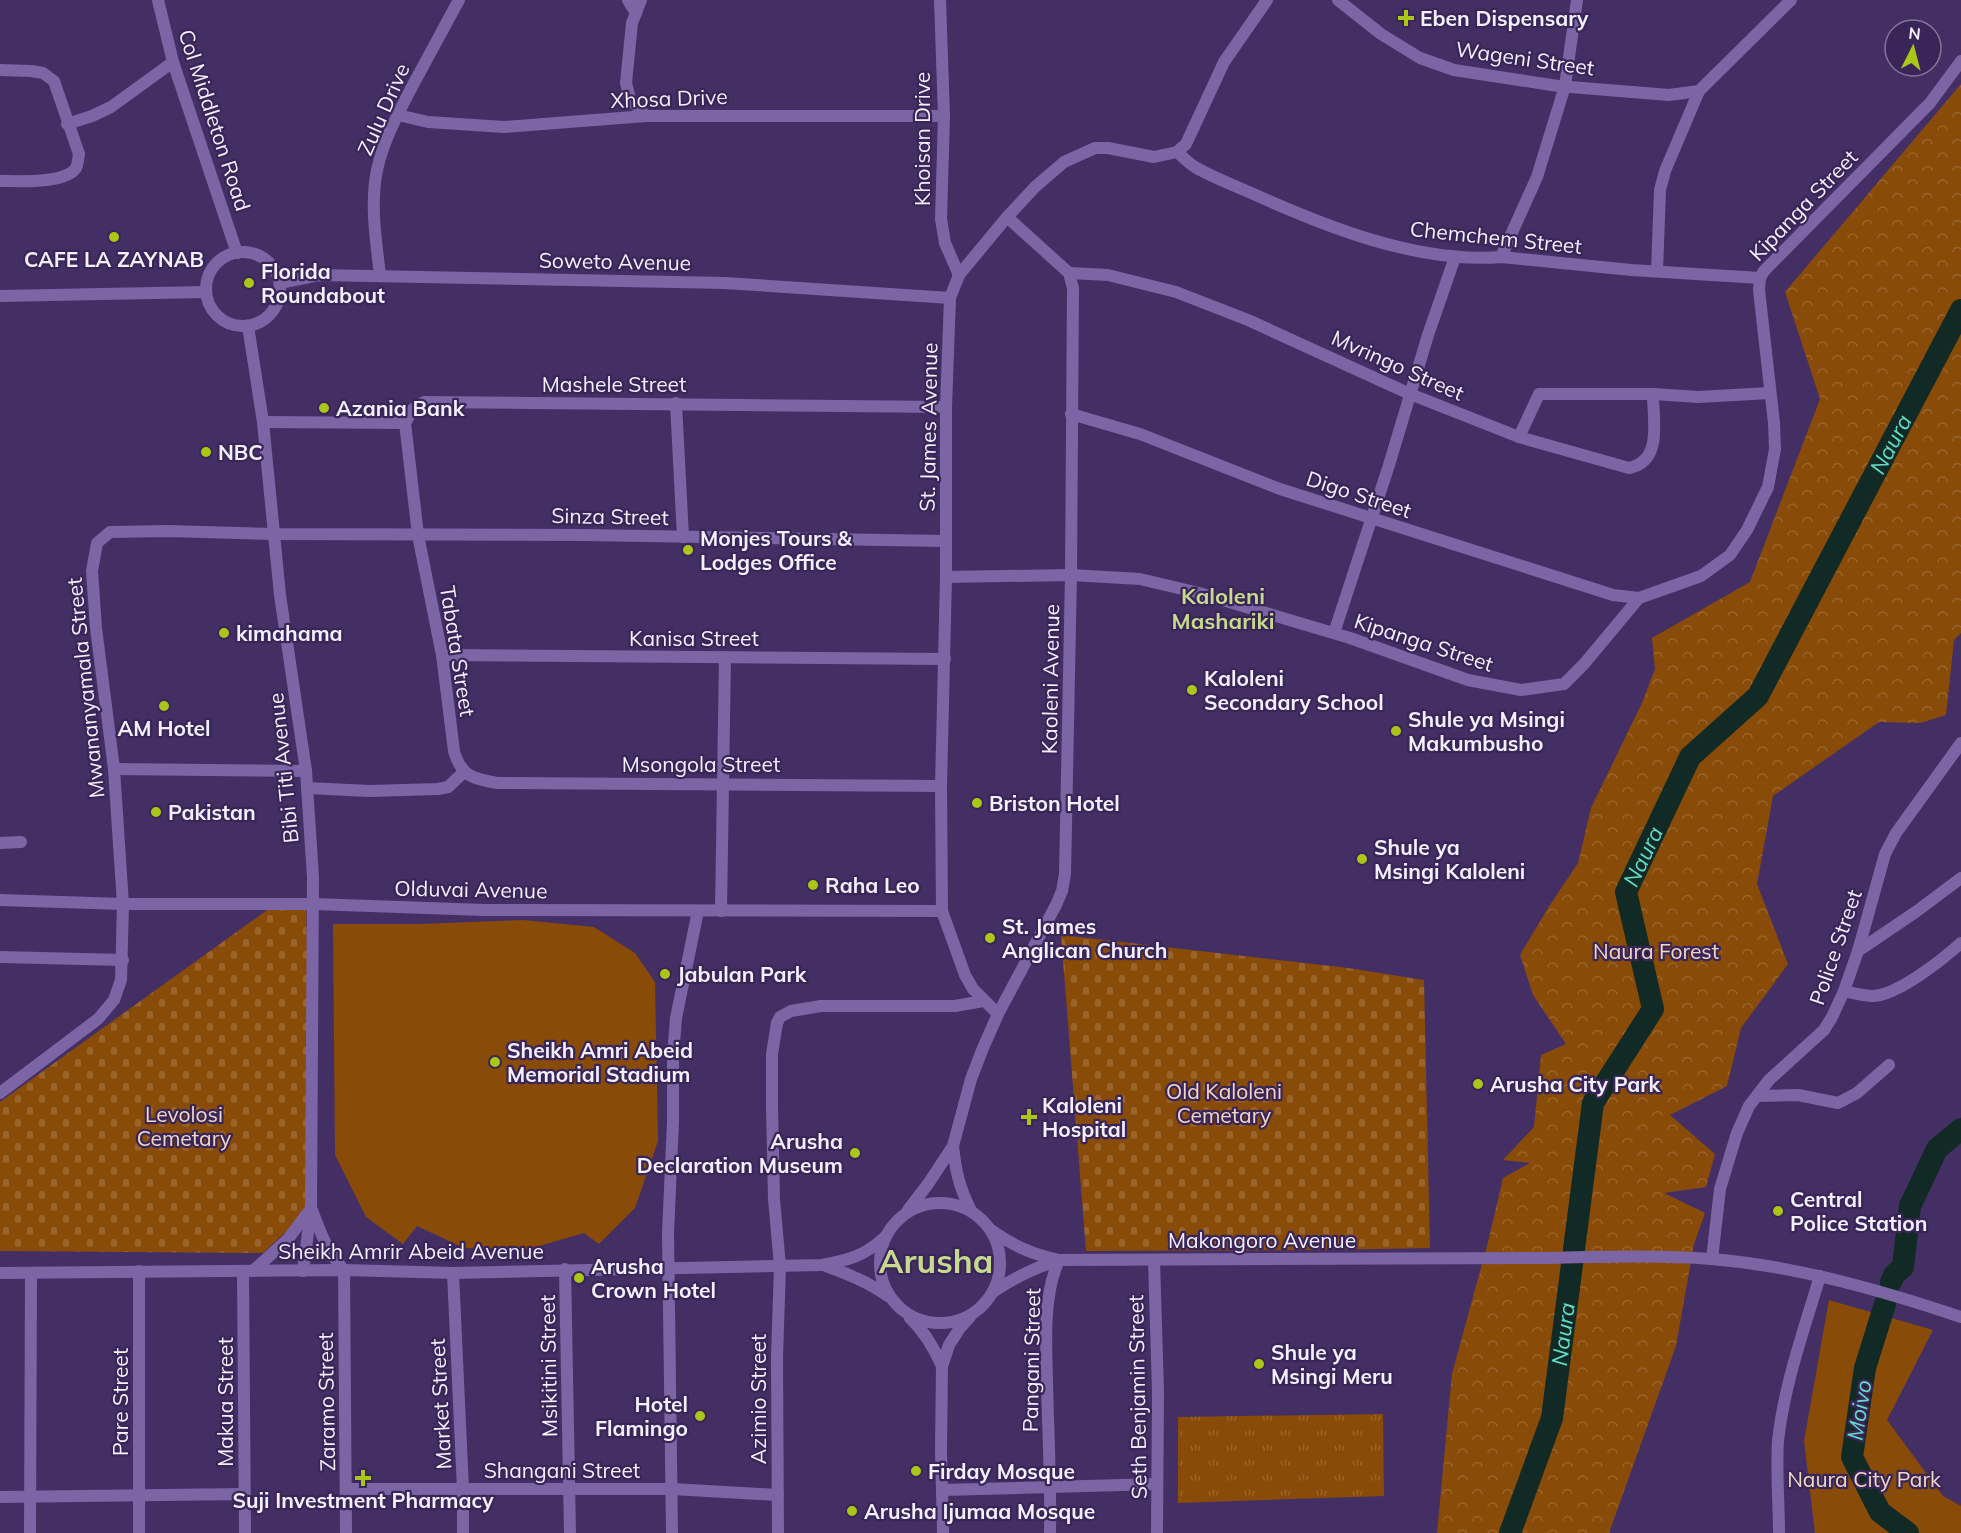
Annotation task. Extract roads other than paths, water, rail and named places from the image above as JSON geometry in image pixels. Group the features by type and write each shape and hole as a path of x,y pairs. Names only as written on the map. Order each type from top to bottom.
{"street":[{"name":"Col Middleton Road","path":"158,0 173,62 237,253"},
{"name":"Zulu Drive","path":"380,275 374,201 377,172 383,149 398,115 459,0"},
{"path":"628,0 636,13"},
{"path":"641,0 632,23 626,83 630,99 646,116"},
{"name":"Khoisan Drive","path":"940,0 944,116 941,219 945,243 959,275"},
{"path":"1177,152 1186,144 1224,62 1267,0"},
{"name":"Wageni Street","path":"1338,0 1381,34 1420,58 1454,70 1565,86 1669,95 1694,93"},
{"path":"1501,257 1536,177 1565,86 1577,0"},
{"path":"1657,271 1660,190 1694,93 1791,0"},
{"name":"Kipanga Street","path":"946,577 1071,576 1140,579 1199,593 1334,633 1468,680 1521,690 1564,684 1584,664 1639,598 1701,576 1730,555 1747,530 1768,486 1775,449 1759,290 1760,278 1764,271 1930,103 1961,61"},
{"path":"67,124 111,107 173,62"},
{"path":"0,70 43,73 54,81 79,154 77,166 71,173 61,178 0,181"},
{"name":"Xhosa Drive","path":"398,115 428,122 504,128 646,116 944,116"},
{"name":"St. James Avenue","path":"998,1014 973,989 965,975 942,911 941,786 945,659 946,407 950,298 959,275 1006,217 1035,187 1064,162 1095,148 1108,148 1154,157 1177,152"},
{"name":"Chemchem Street","path":"1177,152 1193,166 1294,213 1410,250 1455,257 1481,259 1501,257 1760,278"},
{"path":"1006,217 1069,273"},
{"path":"237,253 251,253 265,259 275,270 280,283 280,293 273,311 266,318 248,326 236,325 220,317 209,303 206,291 211,271 218,262 226,256 237,253"},
{"path":"1334,633 1428,335 1455,257"},
{"name":"Mvringo Street","path":"1069,273 1108,275 1176,292 1248,320 1410,394 1519,437 1629,468 1640,466 1647,460 1654,440 1653,394"},
{"name":"Kaoleni Avenue","path":"908,1210 953,1146 971,1079 998,1014 1056,905 1062,891 1065,874 1071,576 1073,288 1069,273"},
{"name":"Soweto Avenue","path":"280,283 319,275 380,275 725,283 950,298"},
{"path":"0,296 206,291"},
{"name":"Bibi Titi Avenue","path":"248,326 263,422 282,605 308,788 314,904 311,1209 303,1271"},
{"path":"1519,437 1539,394 1653,394 1698,397 1770,393"},
{"name":"Mashele Street","path":"405,423 413,409 424,402 946,407"},
{"path":"676,403 683,537"},
{"name":"Digo Street","path":"1071,414 1140,434 1280,489 1613,595 1639,598"},
{"path":"263,422 405,423 418,535"},
{"name":"Mwananyamala Street","path":"0,1093 98,1019 118,992 121,980 123,904 114,769 96,628 92,571 97,543 110,532 274,534"},
{"name":"Sinza Street","path":"274,534 946,541"},
{"name":"Tabata Street","path":"418,535 442,655 454,751 457,762 464,772"},
{"name":"Kanisa Street","path":"442,655 945,659"},
{"path":"721,911 725,657"},
{"name":"Police Street","path":"1712,1259 1720,1189 1737,1133 1749,1106 1769,1080 1824,1029 1844,991 1890,844 1961,743"},
{"path":"114,769 306,771"},
{"path":"308,788 369,791 438,789 448,787 464,772"},
{"name":"Msongola Street","path":"464,772 477,780 497,783 941,786"},
{"path":"0,843 21,842"},
{"path":"1858,951 1917,912 1961,878"},
{"name":"Olduvai Avenue","path":"0,900 123,904 314,904 484,910 942,911"},
{"path":"672,1533 668,1233 673,1122 673,1056 676,1018 698,911"},
{"path":"1844,991 1871,996 1887,994 1909,982 1961,943"},
{"path":"0,957 123,960"},
{"name":"Azimio Street","path":"778,1533 777,1334 780,1266 774,1199 772,1106 772,1054 777,1023 780,1017 791,1011 821,1006 955,1006 983,1000"},
{"path":"1756,1096 1798,1095 1838,1103 1857,1094 1889,1065"},
{"name":"Kaoleni Avenue","path":"953,1146 960,1190 971,1211"},
{"path":"822,1265 849,1260 873,1248 908,1210 933,1203 953,1204 971,1211 982,1219 998,1244 999,1277 993,1292 960,1328 949,1345 942,1366 943,1533"},
{"path":"311,1209 326,1246 344,1270"},
{"path":"248,1271 288,1239 311,1209"},
{"name":"Makongoro Avenue","path":"991,1230 1026,1251 1059,1260 1616,1256 1712,1259"},
{"path":"886,1236 880,1251 879,1268 883,1284 891,1298"},
{"path":"1712,1259 1820,1276 1891,1294 1961,1317"},
{"path":"993,1292 1013,1278 1059,1260"},
{"name":"Pangani Street","path":"1050,1533 1047,1341 1052,1274 1059,1260"},
{"name":"Seth Benjamin Street","path":"1154,1260 1158,1391 1157,1533"},
{"path":"822,1265 848,1273 871,1284 891,1298 918,1325 932,1344 942,1366"},
{"name":"Sheikh Amrir Abeid Avenue","path":"0,1274 344,1270 453,1273 822,1265"},
{"name":"Msikitini Street","path":"565,1269 570,1533"},
{"name":"Zaramo Street","path":"344,1270 346,1533"},
{"name":"Makua Street","path":"245,1533 248,1271"},
{"name":"Pare Street","path":"139,1272 140,1533"},
{"path":"30,1533 32,1273"},
{"name":"Market Street","path":"453,1273 463,1533"},
{"path":"1779,1533 1778,1443 1791,1375 1820,1276"},
{"path":"902,1310 919,1319 938,1323 957,1321 974,1312"},
{"path":"942,1490 1157,1484"},
{"name":"Shangani Street","path":"346,1489 672,1489 778,1495"},
{"path":"0,1497 245,1494"}],"waterway":[{"name":"Naura","path":"1510,1533 1552,1418 1593,1103 1653,1009 1626,892 1690,757 1758,696 1961,310"},
{"name":"Moivo","path":"1891,1282 1894,1275 1903,1267 1910,1206 1937,1149 1961,1129"},
{"name":"Moivo","path":"1885,1304 1865,1368 1852,1457 1880,1512 1908,1533"}],"place":[{"name":"Eben Dispensary","path":"1406,18"},
{"name":"CAFE LA ZAYNAB","path":"114,237"},
{"name":"Florida Roundabout","path":"249,283"},
{"name":"Azania Bank","path":"324,408"},
{"name":"NBC","path":"206,452"},
{"name":"Monjes Tours & Lodges Office","path":"688,550"},
{"name":"kimahama","path":"224,633"},
{"name":"Kaloleni Secondary School","path":"1192,690"},
{"name":"AM Hotel","path":"164,706"},
{"name":"Shule ya Msingi Makumbusho","path":"1396,731"},
{"name":"Briston Hotel","path":"977,803"},
{"name":"Pakistan","path":"156,812"},
{"name":"Shule ya Msingi Kaloleni","path":"1362,859"},
{"name":"Raha Leo","path":"813,885"},
{"name":"St. James Anglican Church","path":"990,938"},
{"name":"Jabulan Park","path":"665,974"},
{"name":"Sheikh Amri Abeid Memorial Stadium","path":"495,1062"},
{"name":"Arusha City Park","path":"1478,1084"},
{"name":"Kaloleni Hospital","path":"1029,1117"},
{"name":"Arusha Declaration Museum","path":"855,1153"},
{"name":"Central Police Station","path":"1778,1211"},
{"name":"Arusha Crown Hotel","path":"579,1278"},
{"name":"Shule ya Msingi Meru","path":"1259,1364"},
{"name":"Hotel Flamingo","path":"700,1416"},
{"name":"Firday Mosque","path":"916,1471"},
{"name":"Suji Investment Pharmacy","path":"363,1478"},
{"name":"Arusha Ijumaa Mosque","path":"852,1511"}],"district":[{"name":"Kaloleni Mashariki","path":"1223,608"},
{"name":"Arusha","path":"936,1260"}],"park label":[{"name":"Naura Forest","path":"1656,951"},
{"name":"Old Kaloleni Cemetary","path":"1224,1103"},
{"name":"Levolosi Cemetary","path":"184,1126"},
{"name":"Naura City Park","path":"1864,1479"}]}
